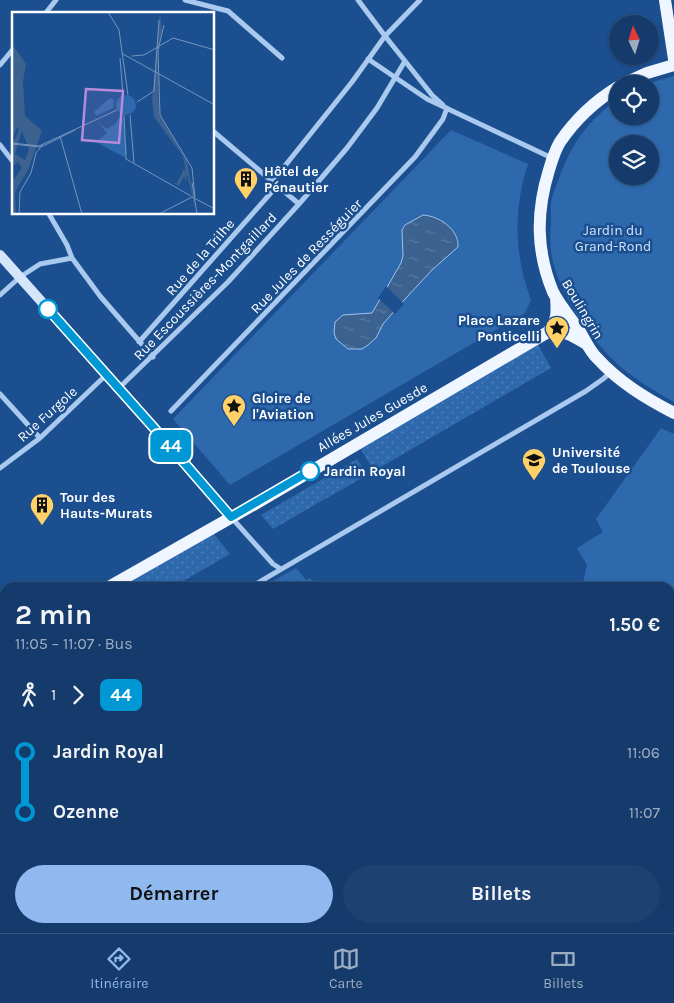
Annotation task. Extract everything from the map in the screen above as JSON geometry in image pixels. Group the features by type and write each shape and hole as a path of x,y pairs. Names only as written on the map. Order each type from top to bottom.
{"main road":[{"path":"665,0 674,58"},
{"path":"643,75 674,65"},
{"name":"Boulingrin","path":"609,92 575,123 559,143 553,158 544,187 540,210 540,240 547,275 556,296 586,344 610,372 641,395 674,413"},
{"path":"548,332 555,323 557,314 556,296"},
{"path":"548,332 570,334 586,344"},
{"name":"Allées Jules Guesde","path":"117,582 548,332"}],"street":[{"path":"49,12 56,0"},
{"path":"185,0 228,11 282,58"},
{"path":"358,0 432,95 447,108"},
{"name":"Rue de la Trilhe","path":"139,342 274,184 385,36 420,0"},
{"path":"0,65 3,58"},
{"path":"368,59 427,99 553,158"},
{"name":"Rue Escoussières-Montgaillard","path":"119,388 228,282 300,204 347,148 377,108 405,60"},
{"name":"Rue Jules de Rességuier","path":"171,411 415,157 443,119 447,108"},
{"path":"215,133 300,204"},
{"path":"0,145 12,160"},
{"path":"51,215 72,258 100,296 152,357"},
{"path":"0,254 231,517 273,564 281,569"},
{"path":"0,295 20,277 40,264 72,258"},
{"path":"259,582 586,391 610,372"},
{"name":"Rue Furgole","path":"0,468 40,438 106,375"},
{"path":"0,394 40,438"}],"green space":[{"name":"Jardin du Grand-Rond","path":"674,76 674,402 649,388 612,359 576,314 562,288 553,262 550,236 552,198 570,152 582,133 609,106 609,125 659,125 659,80"},
{"name":"Jardin Royal","path":"451,130 528,164 523,181 518,216 521,266 531,300 525,313 230,485 173,419"},
{"path":"538,345 551,368 374,471 360,448"},
{"path":"661,428 674,434 674,582 583,582 587,565 577,548 603,532 596,519"},
{"path":"357,459 367,475 273,529 261,515"},
{"path":"213,533 230,554 182,582 129,582"},
{"path":"296,568 306,580 310,578 314,582 274,582"}],"water":[{"path":"423,215 435,218 452,229 458,247 432,270 406,298 383,324 376,338 362,349 348,349 336,339 334,333 335,322 343,315 372,313 401,263 403,256 402,230 405,225"}],"pier":[{"path":"386,286 404,304 395,314 378,298"}],"bus line":[{"name":"44","path":"48,309 231,517 310,471"}],"place":[{"name":"Hôtel de Pénautier","path":"246,200"},
{"name":"Place Lazare Ponticelli","path":"557,349"},
{"name":"Gloire de l'Aviation","path":"234,427"},
{"name":"Jardin Royal","path":"310,471"},
{"name":"Université de Toulouse","path":"534,481"},
{"name":"Tour des Hauts-Murats","path":"42,526"}]}
